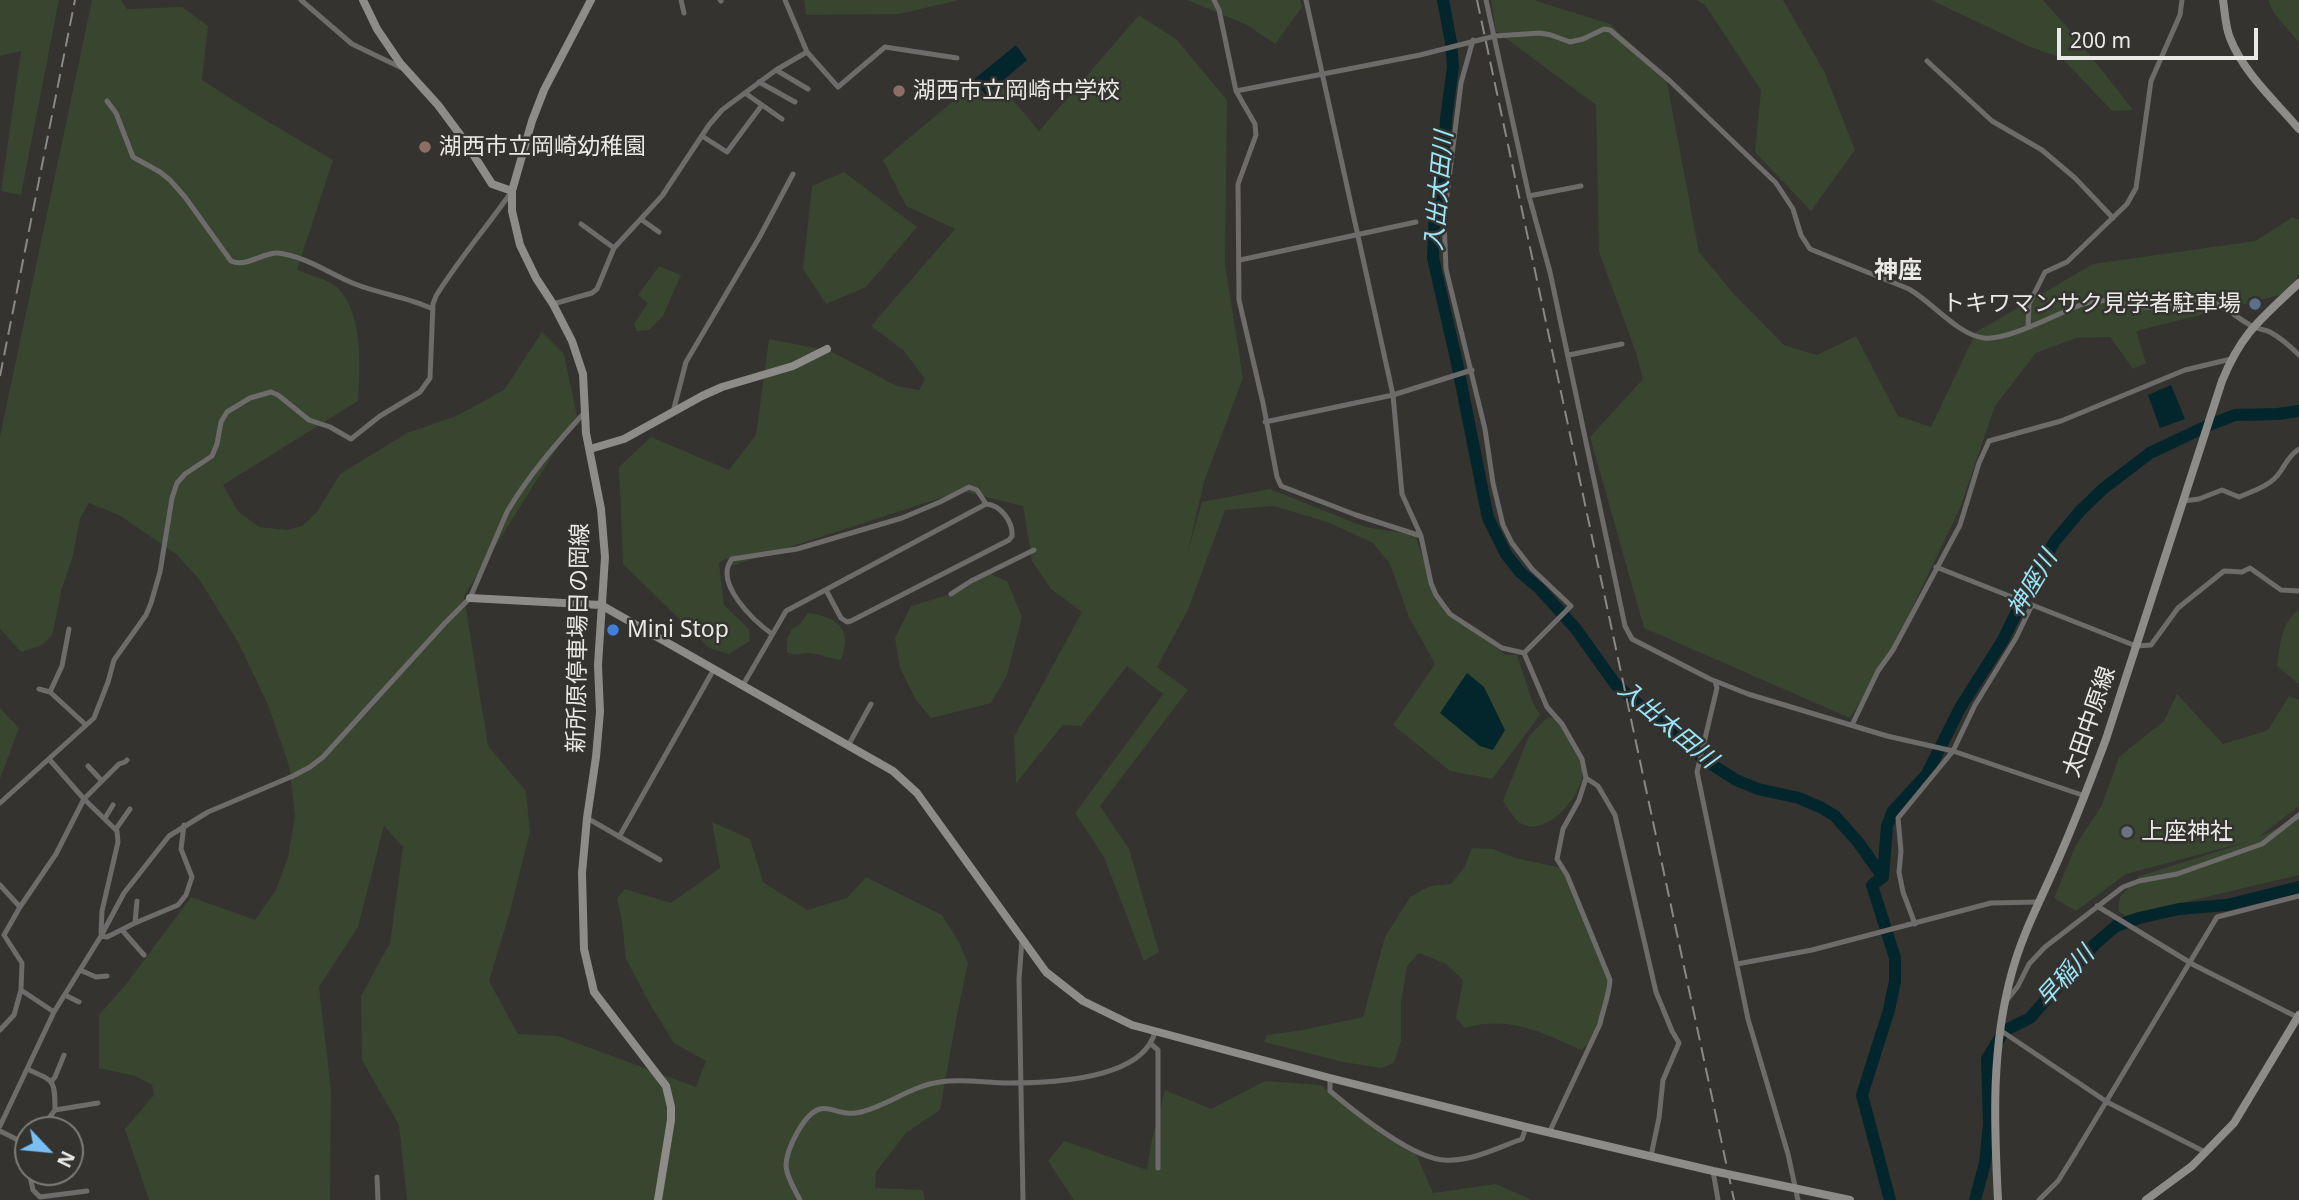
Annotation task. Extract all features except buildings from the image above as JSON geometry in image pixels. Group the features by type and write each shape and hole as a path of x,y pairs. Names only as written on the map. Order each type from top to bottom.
{"main road":[{"path":"363,0 377,29 400,63 464,140 492,184 512,191"},
{"name":"新所原停車場日の岡線","path":"591,0 544,90 532,121 512,191 512,211 520,245 536,278 554,304 572,341 583,374 584,413 604,538 598,665 600,712 582,873 586,964 594,992 666,1086 671,1121 658,1200"},
{"path":"2223,0 2230,38 2238,54 2299,129"},
{"name":"太田中原線","path":"1998,1200 1994,1105 1996,1062 2006,1001 2021,944 2085,796 2231,359 2252,327 2299,283"},
{"path":"590,449 624,439 722,387 793,366 827,349"},
{"path":"470,598 601,605 893,771 917,793 1046,972 1083,1001 1132,1025 1549,1133 1850,1200"},
{"path":"2146,1200 2192,1166 2234,1123 2298,1016"}],"street":[{"path":"301,0 352,44 410,72"},
{"path":"681,0 684,13"},
{"path":"785,0 807,52 838,87 885,47 957,58"},
{"path":"1214,0 1219,10 1236,92 1255,124 1256,135 1238,184 1239,300 1277,477 1281,486 1421,536"},
{"path":"1306,0 1393,395 1402,494 1421,536 1431,583 1450,614 1502,648 1524,653"},
{"path":"1486,0 1529,196 1569,355 1625,626 1632,639 1715,681 1748,694 1887,736 1953,751 2085,796"},
{"path":"2028,327 2029,304 2045,272 2067,262 2113,218 2127,204 2138,182 2151,81 2180,15 2182,0"},
{"path":"1236,92 1420,55 1495,36 1540,33 1551,34 1570,42 1604,29 1610,30 1670,81 1776,183 1793,209 1801,235 1810,249 1909,289 1922,296 1962,329 1987,339 2009,335 2087,303 2104,300 2146,307 2197,300 2212,301 2252,327 2268,331 2299,355"},
{"path":"1473,40 1461,83 1444,219 1446,269 1472,370 1503,525 1512,543 1532,569 1571,606 1524,653"},
{"path":"554,304 592,293 597,289 614,248 662,196 719,113 776,70 807,52"},
{"path":"1927,61 1993,121 2042,150 2075,178 2113,218"},
{"path":"776,70 808,89"},
{"path":"759,82 795,102"},
{"path":"745,93 782,119"},
{"path":"107,101 117,113 133,157 170,180 231,261 240,264 276,253 289,255 356,284 433,309"},
{"path":"702,136 727,152 762,105"},
{"path":"673,412 686,362 759,238 793,174"},
{"path":"1529,196 1581,186"},
{"path":"0,803 94,718 114,660 146,615 151,603 160,572 177,483 185,474 212,456 221,422 227,412 250,398 271,392 278,394 309,420 330,427 351,439 380,416 420,392 430,378 436,296 465,251 483,232 512,191"},
{"path":"642,220 659,232"},
{"path":"1240,260 1416,222"},
{"path":"581,224 614,248"},
{"path":"1569,355 1622,344"},
{"path":"1852,724 1878,671 1893,650 1960,525 1979,463 1989,441 2061,421 2185,370 2231,359"},
{"path":"1265,422 1393,395 1472,370"},
{"path":"0,1128 54,1012 133,879 169,835 208,812 310,767 339,740 470,598 514,500 584,413"},
{"path":"2183,501 2199,499 2222,490 2239,496 2263,487 2273,481 2290,455 2299,449"},
{"path":"772,635 733,594 727,568 732,559 797,549 902,519 969,486 977,490 986,504 1001,509 1012,528 1009,540 850,621 846,622 841,618 826,590"},
{"path":"743,685 786,611 986,504"},
{"path":"951,594 971,581 1034,550"},
{"path":"1936,567 2136,646 2151,645 2178,608 2224,571 2242,572 2250,568 2268,578 2281,590 2299,591"},
{"path":"1915,924 1899,872 1901,851 1898,818 1953,751 1975,705 2016,638 2032,605"},
{"path":"50,692 62,666 69,629"},
{"path":"1524,653 1547,707 1562,724 1583,759 1586,778 1579,800 1563,829 1557,859 1567,875 1610,980 1609,996 1600,1024 1549,1133"},
{"path":"619,837 714,669"},
{"path":"1715,681 1717,688 1697,772 1748,1019 1788,1154 1798,1200"},
{"path":"39,688 50,692 86,725"},
{"path":"849,744 871,704"},
{"path":"49,759 84,799 116,829 118,842 102,911 101,936"},
{"path":"0,1030 15,1015 21,990 22,964 4,935 56,855 84,799 119,764 127,760"},
{"path":"88,766 102,781"},
{"path":"1586,778 1598,786 1615,815 1656,992 1679,1043 1663,1080 1651,1156"},
{"path":"105,818 114,805"},
{"path":"116,829 130,809"},
{"path":"2006,1001 2018,986 2029,964 2045,947 2123,887 2177,874 2262,845 2299,815"},
{"path":"587,818 660,860"},
{"path":"101,936 107,937 171,910 186,895 192,877 181,849 184,825"},
{"path":"0,885 20,907"},
{"path":"2039,1200 2058,1181 2217,917 2299,896"},
{"path":"135,923 137,901"},
{"path":"1737,964 1812,950 1991,903 2038,902"},
{"path":"2097,906 2191,962 2298,1016"},
{"path":"122,930 144,956"},
{"path":"1022,940 1018,979 1023,1200"},
{"path":"80,970 96,977 107,976"},
{"path":"21,990 54,1012"},
{"path":"65,995 79,1002"},
{"path":"2000,1030 2107,1102 2205,1152"},
{"path":"800,1200 786,1165 790,1148 813,1111 827,1108 843,1114 869,1110 909,1090 962,1079 1020,1083 1072,1079 1126,1066 1151,1044 1154,1032"},
{"path":"1151,1044 1158,1050 1158,1168"},
{"path":"51,1082 64,1055"},
{"path":"27,1069 51,1082 55,1088 55,1110 50,1116"},
{"path":"1330,1078 1330,1091 1368,1124 1424,1155 1444,1160 1473,1157 1522,1139 1526,1127"},
{"path":"55,1110 98,1103"},
{"path":"1713,1171 1718,1200"},
{"path":"377,1177 378,1200"},
{"path":"32,1186 40,1197 87,1191"}],"green space":[{"path":"0,0 59,0 21,195 1,191 21,51 0,56"},
{"path":"92,0 121,0 127,9 182,7 208,26 202,80 333,160 297,270 333,284 346,298 352,311 358,341 358,401 223,485 238,511 259,527 287,530 302,526 317,512 340,474 407,433 456,416 504,390 542,332 564,354 577,416 464,596 488,746 526,791 530,832 489,981 518,1034 558,1036 696,1087 706,1061 674,1043 651,1006 626,959 617,898 625,889 671,903 720,868 712,822 750,839 763,882 807,910 847,898 866,877 942,915 968,963 940,1110 906,1133 876,1172 875,1188 923,1190 925,1200 407,1200 399,1125 362,1060 361,996 390,943 403,847 384,826 358,927 319,987 331,1090 330,1200 149,1200 125,1129 154,1095 152,1085 135,1076 99,1068 99,1015 127,983 191,897 255,920 276,890 288,857 295,816 289,766 268,705 238,642 199,579 176,554 119,515 89,503 80,518 52,636 42,645 21,652 0,629 0,436"},
{"path":"804,0 959,0 899,14 806,15"},
{"path":"1187,0 1300,0 1302,7 1275,44 1247,25"},
{"path":"1491,0 1534,0 1610,24 1666,77 1699,252 1733,293 1784,345 1817,355 1856,336 1898,416 1931,427 1976,332 2093,264 2255,241 2293,217 2299,220 2299,274 2288,293 2136,331 2146,363 2133,369 2110,337 2076,338 2036,353 1995,406 1960,508 1891,652 1850,718 1644,628 1590,437 1643,379 1599,252 1596,105 1496,31"},
{"path":"1696,0 1783,0 1824,71 1855,150 1811,211 1755,152 1761,90 1705,5"},
{"path":"1931,0 2043,0 2133,110 2112,111 2062,58 2030,47"},
{"path":"2268,0 2299,0 2299,43 2274,13"},
{"path":"1139,15 1177,40 1227,100 1225,264 1243,378 1204,482 1188,551 1202,502 1270,489 1365,527 1415,535 1436,595 1450,614 1506,655 1517,655 1532,701 1540,715 1492,779 1450,771 1393,725 1435,664 1409,617 1390,564 1373,543 1327,522 1274,506 1225,510 1188,610 1157,667 1188,690 1100,806 1129,849 1159,952 1144,961 1104,857 1075,813 1163,694 1127,666 1081,726 1063,725 1016,783 1014,737 1082,612 1051,589 1032,561 1023,506 962,491 728,567 727,558 719,563 724,605 749,629 750,641 729,654 709,648 623,564 619,467 651,437 729,470 756,435 769,339 830,351 897,386 919,390 925,379 903,350 871,326 955,229 906,206 883,160 971,86 982,100 1001,86 1039,131"},
{"path":"844,172 917,227 866,287 826,304 803,269 812,186"},
{"path":"659,266 681,275 663,316 649,330 637,331 634,324 648,303 638,295"},
{"path":"988,573 1007,581 1022,617 1007,675 991,703 931,718 916,700 900,668 895,638 911,606 951,594"},
{"path":"2299,610 2299,684 2277,666 2285,627"},
{"path":"808,613 828,618 840,626 845,640 841,660 787,652 787,639 792,629 799,625"},
{"path":"2177,694 2223,744 2268,730 2289,696 2299,700 2299,806 2259,837 2299,818 2299,875 2185,902 2135,922 2118,911 2120,897 2140,876 2250,841 2126,874 2076,911 2054,898 2076,845 2102,805 2119,757 2164,721"},
{"path":"0,708 19,728 0,779"},
{"path":"1556,717 1577,748 1582,761 1579,789 1554,818 1534,827 1524,825 1515,818 1503,801 1529,736 1547,718"},
{"path":"1472,848 1493,849 1516,858 1562,868 1610,980 1593,1040 1581,1050 1539,1032 1511,1025 1465,1028 1456,1018 1463,980 1446,964 1419,953 1407,966 1401,1003 1401,1041 1394,1063 1381,1068 1343,1062 1264,1042 1267,1035 1363,1017 1385,937 1410,897 1430,886 1451,884 1464,868"},
{"path":"1265,1081 1321,1085 1368,1124 1414,1149 1433,1193 1496,1184 1532,1200 1074,1200 1048,1161 1064,1141 1147,1170 1165,1090 1211,1109"}],"water":[{"path":"1016,45 1027,60 986,95 973,80"},
{"path":"2171,385 2185,419 2160,428 2148,395"},
{"path":"1467,673 1484,687 1505,730 1493,750 1480,746 1440,713"}],"waterway":[{"name":"入出太田川","path":"1443,0 1453,67 1435,213 1433,258 1488,518 1506,554 1576,629 1616,685 1708,762 1736,780 1758,789 1799,798 1835,816 1883,877"},
{"name":"神座川","path":"1883,877 1887,826 1893,811 1927,774 1960,708 2003,640 2037,571 2055,541 2080,511 2104,488 2150,453 2209,425 2235,415 2299,411"},
{"name":"入出太田川","path":"1883,877 1872,885 1895,958 1895,981 1889,1010 1862,1095 1890,1200"},
{"name":"早稲川","path":"1975,1200 1985,1163 1989,1124 1987,1059 2004,1031 2030,1018 2095,944 2116,926 2179,909 2227,905 2299,887"}],"railway":[{"path":"0,376 75,0"},
{"path":"1477,0 1734,1200"}],"place":[{"name":"湖西市立岡崎中学校","path":"899,91"},
{"name":"湖西市立岡崎幼稚園","path":"425,147"},
{"name":"トキワマンサク見学者駐車場","path":"2255,304"},
{"name":"Mini Stop","path":"613,630"},
{"name":"上座神社","path":"2127,832"}],"district":[{"name":"神座","path":"1898,271"}]}
